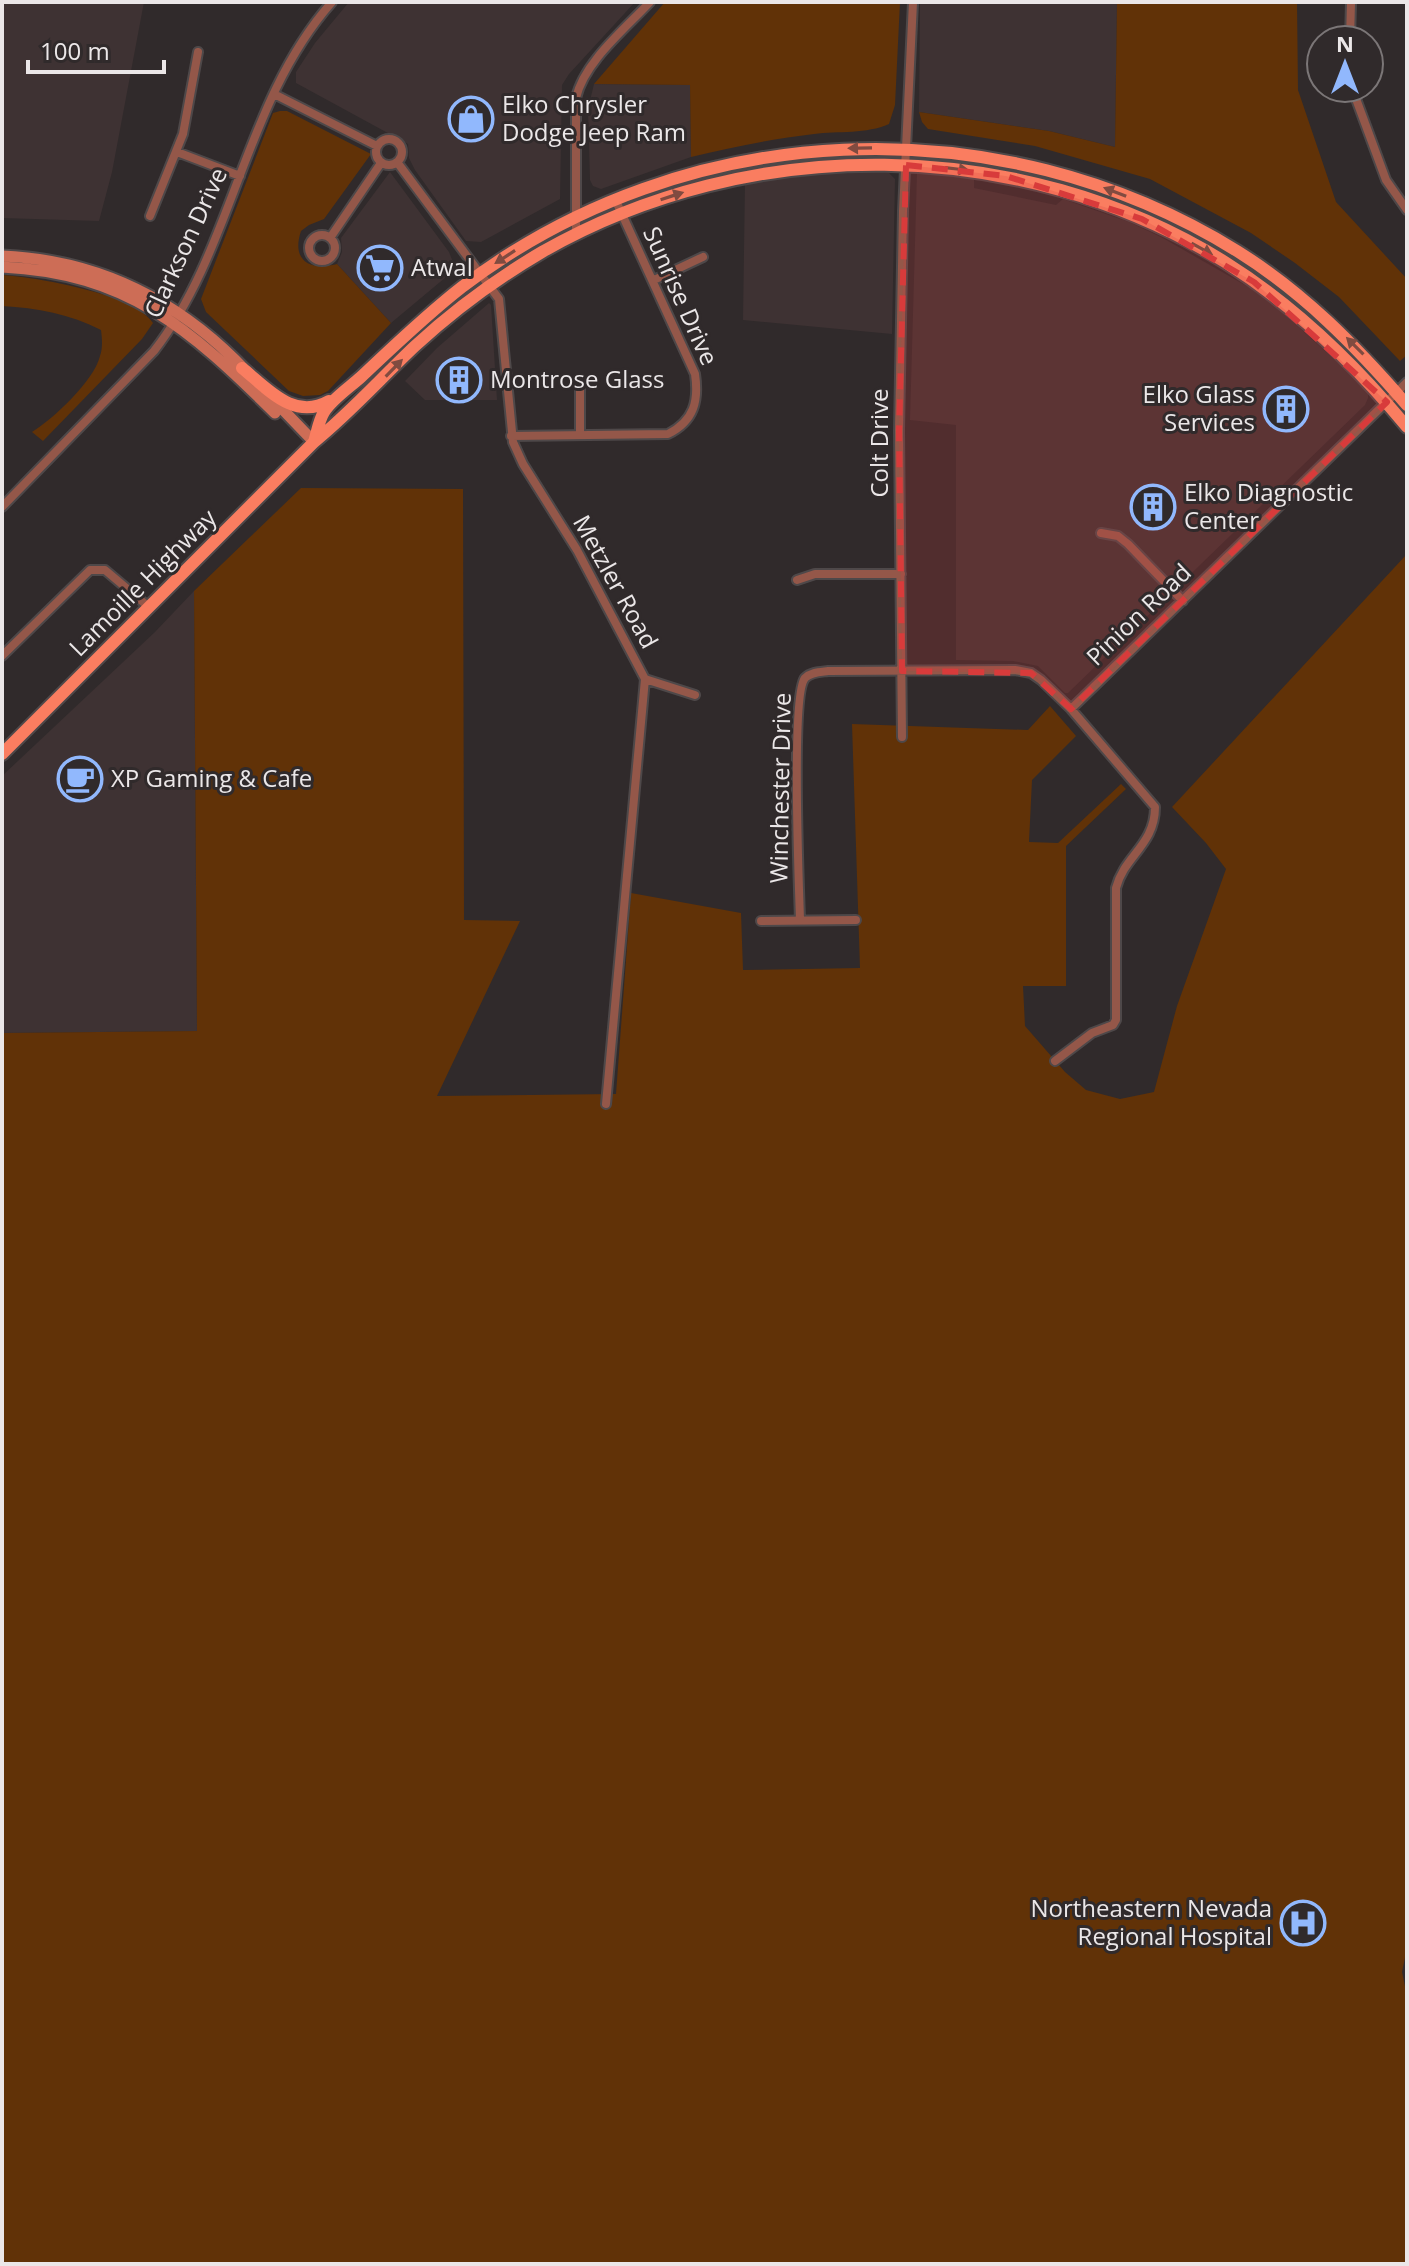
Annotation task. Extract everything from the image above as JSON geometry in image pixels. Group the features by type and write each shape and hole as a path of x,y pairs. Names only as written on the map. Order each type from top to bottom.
{"main road":[{"name":"Lamoille Highway","path":"311,444 325,411 408,332 479,274 528,242 615,199 690,174 776,155 837,149 906,149 992,158 1047,170 1110,190 1188,223 1240,253 1317,309 1360,349 1407,405"},
{"name":"Lamoille Highway","path":"2,754 311,444 338,423 413,348 487,286 576,235 622,214 701,187 764,173 827,165 906,165 1006,176 1063,191 1131,215 1223,261 1299,314 1325,337 1407,427"},
{"path":"2,256 46,260 103,274 128,284 215,340 311,444"},
{"path":"2,267 61,274 92,282 176,317 311,444"},
{"path":"242,368 288,404 307,409 334,398 372,366"}],"street":[{"name":"Clarkson Drive","path":"2,507 154,351 176,317 211,250 274,94 307,34 332,2"},
{"path":"576,235 576,98 579,84 588,69 650,2"},
{"name":"Colt Drive","path":"902,737 899,431 913,2"},
{"path":"1350,24 1351,2"},
{"path":"150,216 177,152 192,96 198,52"},
{"path":"274,94 377,146"},
{"path":"1358,104 1386,180 1407,210"},
{"path":"388,139 396,141 402,151 397,162 389,165 381,163 377,157 377,146 388,139"},
{"path":"177,152 240,176"},
{"name":"Metzler Road","path":"397,162 499,299 511,436 517,453 577,550 645,679 606,1104"},
{"path":"330,238 381,163"},
{"name":"Sunrise Drive","path":"511,436 668,434 688,419 695,407 698,393 695,374 615,199"},
{"path":"654,280 703,257"},
{"name":"Pinion Road","path":"1071,709 1407,382"},
{"path":"580,388 580,434"},
{"path":"1101,533 1118,536 1128,544 1183,601"},
{"path":"2,656 90,570 105,570 150,608"},
{"path":"797,580 815,574 901,574"},
{"name":"Winchester Drive","path":"800,920 798,723 801,685 805,677 828,671 1015,670 1031,673 1071,709 1155,807 1152,829 1146,843 1124,869 1116,888 1116,1020 1108,1028 1098,1029 1055,1061"},
{"path":"645,679 695,695"},
{"path":"761,921 856,920"}],"highlighted area":[{"path":"906,165 1006,176 1142,219 1254,282 1387,402 1071,709 1031,673 902,671 899,431"}],"shaded area":[{"path":"2,2 144,2 112,172 99,221 2,218"},
{"path":"349,2 635,2 562,85 560,199 481,242 466,241 415,170 409,158 408,144 296,83 296,72"},
{"path":"665,2 900,2 895,105 889,124 862,131 767,141 691,157 690,85 594,84"},
{"path":"920,2 1117,2 1115,147 1049,131 919,112"},
{"path":"1117,2 1297,2 1298,90 1336,202 1407,279 1407,355 1400,361 1339,297 1295,263 1251,233 1150,179 1035,146 928,129 922,122 919,112 1049,131 1115,147"},
{"path":"594,84 690,85 691,157 601,189 593,186 590,180 588,109"},
{"path":"287,111 371,154 324,219 301,231 299,250 311,265 337,264 391,323 328,391 320,395 303,396 289,391 206,312 201,299 273,113"},
{"path":"868,170 889,173 895,179 892,334 743,320 745,182 811,172"},
{"path":"390,172 449,252 453,262 452,272 391,323 337,264 342,252 341,238"},
{"path":"917,172 974,178 974,188 1056,205 1063,199 1129,222 1161,237 1250,288 1280,310 1368,390 1365,405 1068,693 1038,666 1013,661 956,660 956,425 910,420"},
{"path":"2,275 84,289 127,304 153,323 142,339 43,441 32,432 61,409 90,377 101,353 101,330 53,313 2,306"},
{"path":"489,303 497,400 425,400 405,381 437,348"},
{"path":"301,488 463,489 464,920 520,921 437,1096 616,1094 631,893 741,913 743,970 860,968 852,724 1028,730 1050,706 1076,736 1032,780 1029,842 1058,843 1121,784 1126,789 1066,846 1066,986 1023,986 1025,1026 1065,1072 1086,1090 1120,1099 1154,1092 1177,1006 1226,869 1172,807 1407,554 1407,1948 1402,1972 1407,1996 1407,2264 2,2264 2,1033 197,1031 194,591"},
{"path":"194,591 197,1031 2,1033 2,776 155,632"}],"place":[{"name":"Elko Chrysler Dodge Jeep Ram","path":"471,119"},
{"name":"Atwal","path":"380,268"},
{"name":"Montrose Glass","path":"459,380"},
{"name":"Elko Glass Services","path":"1286,409"},
{"name":"Elko Diagnostic Center","path":"1153,507"},
{"name":"XP Gaming & Cafe","path":"80,779"},
{"name":"Northeastern Nevada Regional Hospital","path":"1303,1923"}]}
